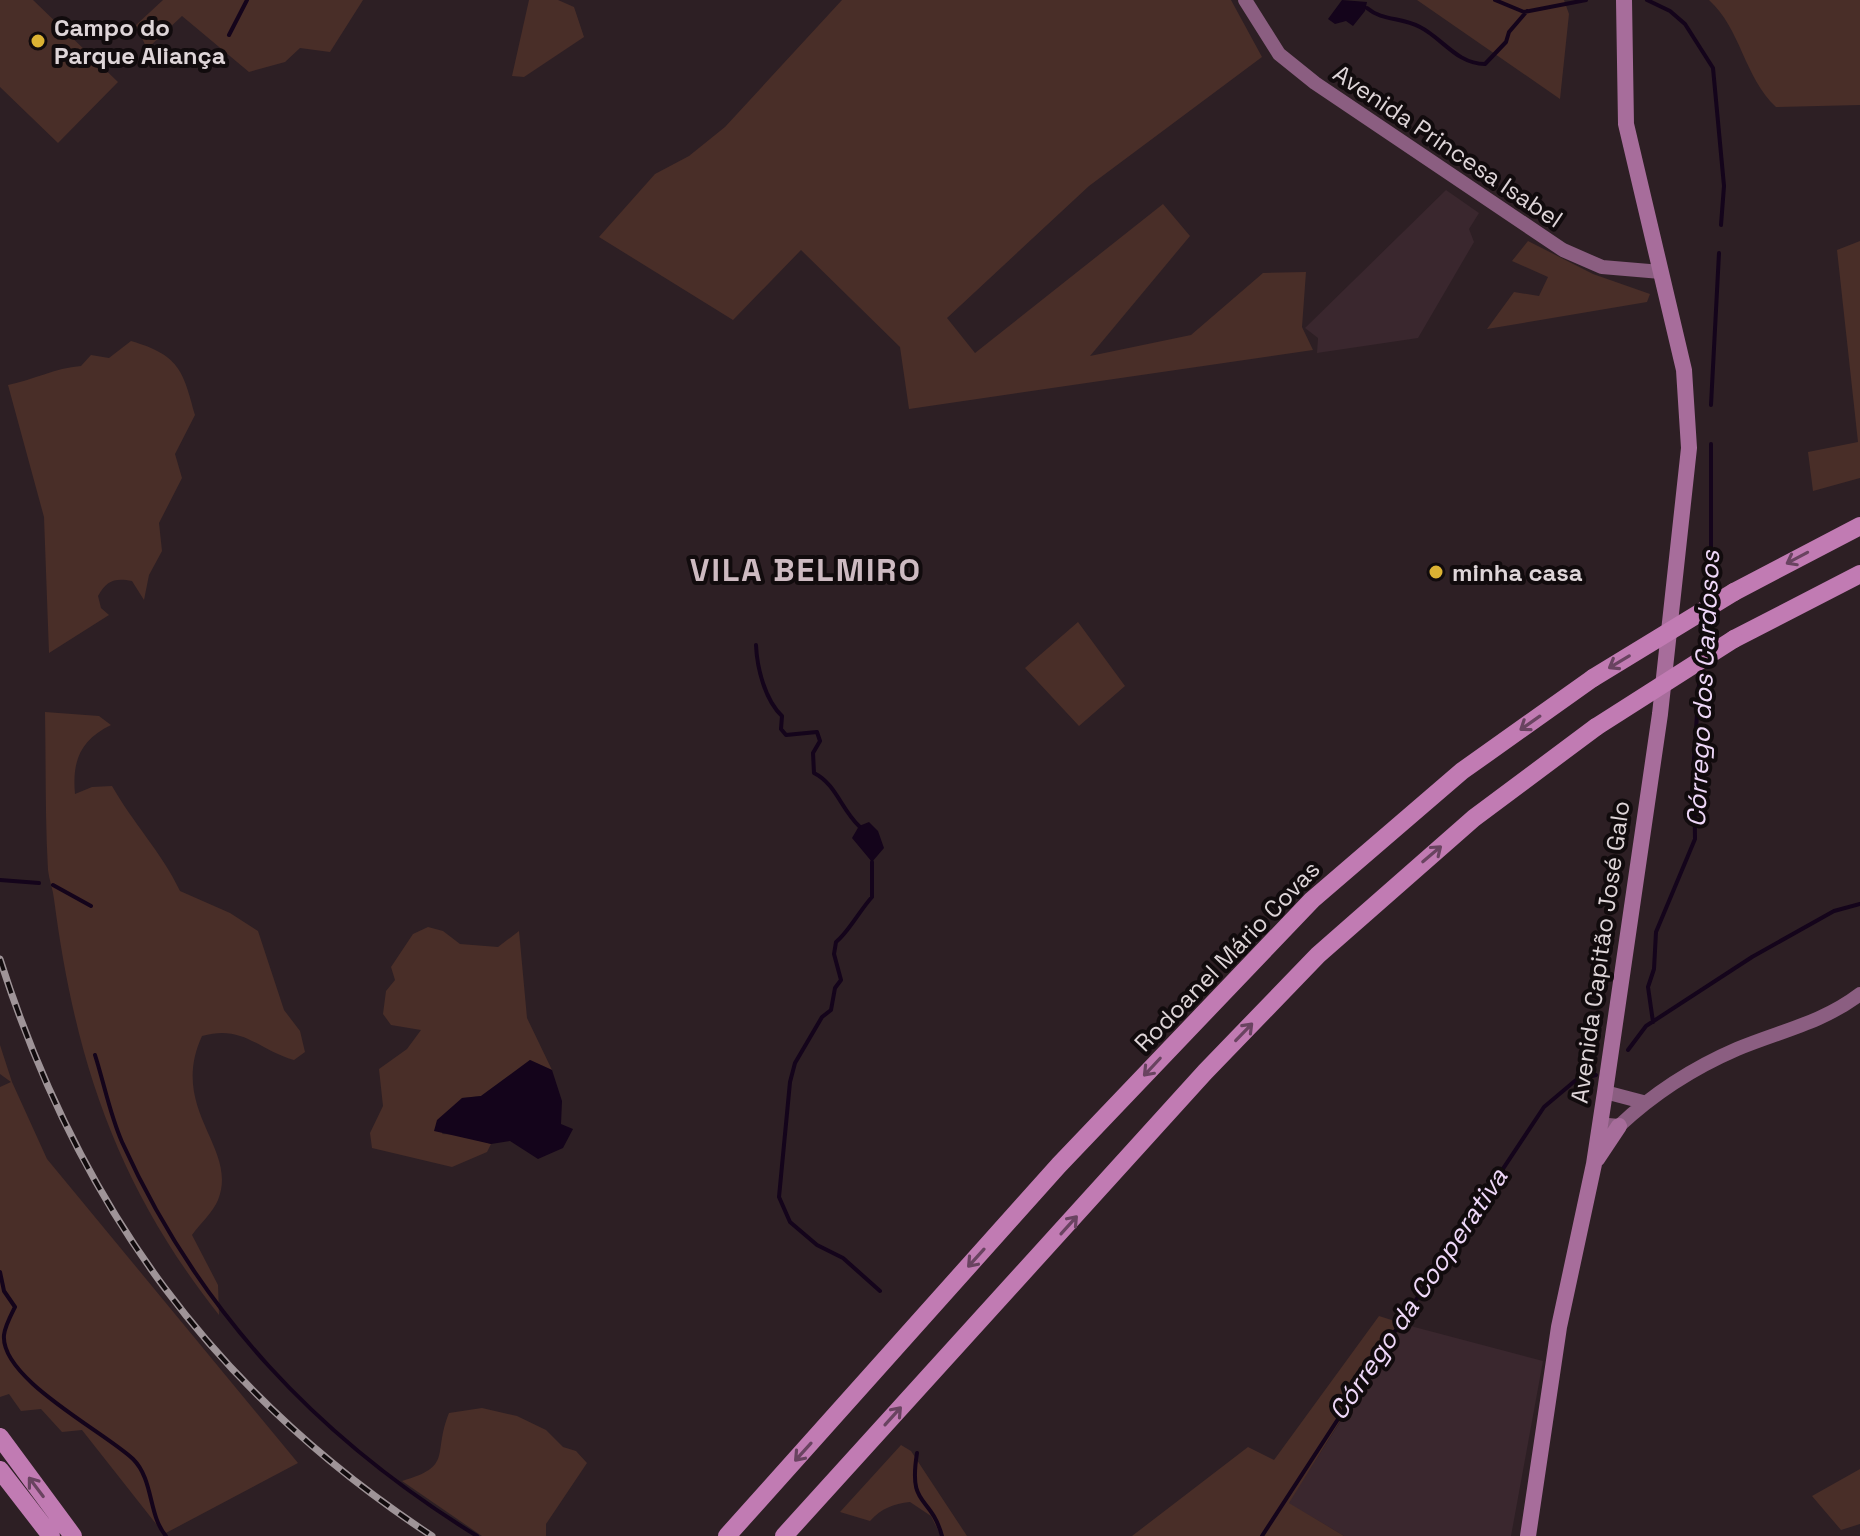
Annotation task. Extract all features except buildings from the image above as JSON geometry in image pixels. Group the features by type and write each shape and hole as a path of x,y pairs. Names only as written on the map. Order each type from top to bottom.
{"highway":[{"name":"Rodoanel Mário Covas","path":"727,1536 1059,1165 1312,900 1462,771 1593,678 1734,592 1860,526"},
{"path":"784,1536 1205,1072 1318,955 1474,818 1596,727 1734,639 1860,574"},
{"path":"0,1437 73,1536"},
{"path":"0,1470 51,1536"}],"main road":[{"name":"Avenida Princesa Isabel","path":"1245,0 1279,54 1315,83 1563,250 1602,267 1661,272"},
{"name":"Avenida Capitão José Galo","path":"1528,1536 1559,1327 1594,1164 1605,1092 1676,581 1689,448 1684,370 1626,124 1624,0"},
{"path":"1594,1164 1619,1126 1643,1102 1737,1049 1813,1023 1860,994"},
{"path":"1605,1092 1643,1102"},
{"path":"1600,1124 1619,1126"}],"shaded area":[{"name":"Campo do Parque Aliança","path":"0,0 33,0 118,82 58,143 0,87"},
{"path":"163,0 363,0 330,52 300,48 285,62 249,72 182,16 147,49 136,25"},
{"path":"529,0 558,0 574,7 584,37 524,77 512,76"},
{"path":"842,0 1231,0 1262,57 1089,186 947,318 975,353 1163,204 1190,236 1090,356 1191,335 1263,273 1306,272 1302,327 1313,350 909,409 900,347 801,250 733,320 599,237 655,174 689,156 725,127"},
{"path":"1342,0 1367,2 1365,11 1353,26 1346,21 1335,24 1328,19"},
{"path":"1417,0 1564,0 1569,14 1560,99"},
{"path":"1709,0 1860,0 1860,105 1776,107 1757,82 1720,12"},
{"path":"1446,190 1479,213 1469,229 1474,242 1418,338 1317,353 1318,338 1305,328"},
{"path":"1528,241 1593,274 1650,294 1647,302 1487,329 1514,292 1539,296 1548,277 1512,261"},
{"path":"1860,241 1860,478 1813,491 1808,452 1858,442 1837,250"},
{"path":"131,341 160,352 169,359 187,386 195,415 175,454 182,478 159,523 162,551 149,575 144,600 132,581 108,583 98,596 101,608 109,615 49,653 44,517 8,385 81,366 91,355 109,358"},
{"path":"1078,622 1125,686 1079,726 1025,668"},
{"path":"45,712 99,716 111,725 92,737 80,753 75,771 75,794 92,787 112,786 180,891 230,913 258,931 284,1010 300,1031 305,1052 294,1060 240,1036 216,1033 202,1036 194,1062 193,1086 220,1163 222,1181 216,1204 192,1235 218,1285 219,1315 183,1267 153,1218 106,1119 89,1067 74,1014 48,870"},
{"path":"869,822 878,831 884,848 872,862 852,838 859,826"},
{"path":"428,927 443,931 460,944 498,947 519,931 527,1018 552,1070 530,1060 481,1096 462,1098 442,1134 463,1135 491,1144 487,1152 452,1167 372,1148 370,1133 383,1106 379,1069 407,1049 421,1030 391,1025 383,1014 386,991 395,980 391,967 413,934"},
{"path":"0,1045 12,1082 47,1159 298,1463 164,1534 82,1430 62,1432 41,1409 21,1411 9,1394 0,1397 0,1087 11,1082 0,1074"},
{"path":"530,1060 552,1070 562,1101 561,1124 573,1129 563,1148 538,1159 510,1141 491,1144 434,1131 437,1120 462,1098 481,1096"},
{"path":"1379,1316 1401,1323 1289,1503 1344,1536 1132,1536 1248,1447 1274,1460"},
{"path":"1403,1324 1543,1361 1511,1536 1344,1536 1288,1503"},
{"path":"482,1408 517,1416 546,1430 563,1447 576,1451 587,1463 546,1524 546,1536 482,1536 402,1481 429,1470 435,1464 449,1413"},
{"path":"901,1445 911,1451 967,1536 941,1536 931,1516 910,1502 888,1507 870,1521 840,1512"},
{"path":"1860,1469 1860,1524 1841,1530 1812,1496"}],"waterway":[{"path":"229,35 247,0"},
{"path":"1495,0 1524,12 1586,0"},
{"name":"Córrego dos Cardosos","path":"1647,0 1670,11 1685,24 1713,68 1724,186 1721,225"},
{"path":"1367,8 1379,15 1420,27 1466,60 1485,64 1506,42 1509,32 1527,11"},
{"name":"Córrego dos Cardosos","path":"1711,405 1719,253"},
{"name":"Córrego dos Cardosos","path":"1707,601 1711,563 1711,444"},
{"name":"Córrego dos Cardosos","path":"1702,653 1706,618"},
{"path":"756,645 763,683 782,716 781,729 786,735 817,732 820,741 813,753 814,773 828,784 859,826"},
{"name":"Córrego dos Cardosos","path":"1653,1022 1648,987 1654,969 1656,932 1695,839 1694,759 1700,670"},
{"path":"872,862 872,897 836,942 834,954 841,980 835,988 831,1010 822,1017 795,1063 790,1082 779,1197 790,1222 817,1245 843,1258 880,1291"},
{"path":"0,880 39,883"},
{"path":"53,885 91,906"},
{"name":"Córrego da Cooperativa","path":"1628,1050 1646,1026 1752,957 1834,911 1860,904"},
{"path":"95,1055 118,1132 153,1204 226,1316 315,1413 365,1457 477,1536"},
{"name":"Córrego da Cooperativa","path":"1262,1536 1370,1370 1382,1345 1396,1330 1544,1107 1576,1080 1596,1075"},
{"path":"0,1272 4,1291 15,1307 4,1335 7,1352 36,1386 140,1467 156,1518 166,1536"},
{"path":"917,1453 915,1484 942,1536"}],"railway":[{"path":"0,959 32,1049 70,1134 114,1213 164,1287 220,1356 284,1420 354,1480 432,1536"}],"place":[{"name":"Campo do Parque Aliança","path":"38,41"},
{"name":"minha casa","path":"1436,572"}],"district":[{"name":"VILA BELMIRO","path":"806,570"}]}
